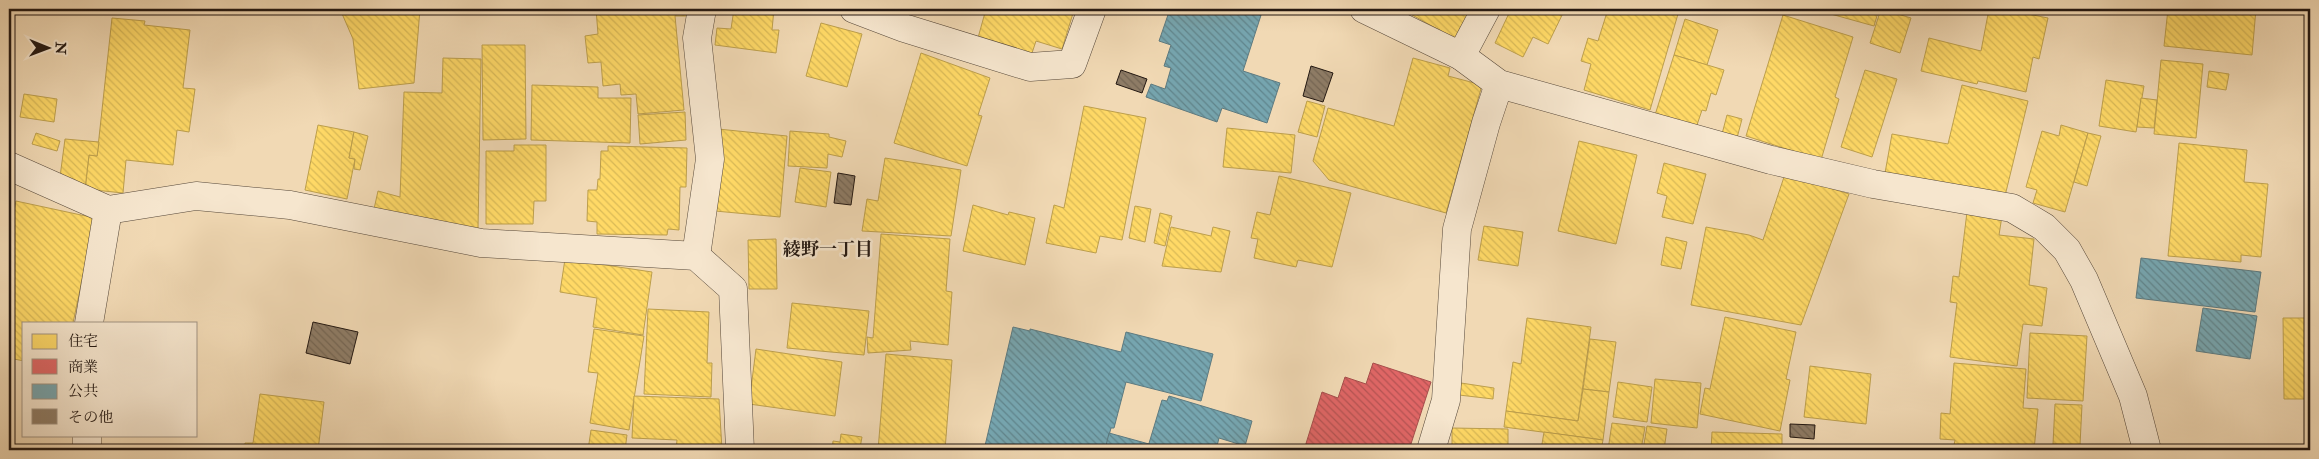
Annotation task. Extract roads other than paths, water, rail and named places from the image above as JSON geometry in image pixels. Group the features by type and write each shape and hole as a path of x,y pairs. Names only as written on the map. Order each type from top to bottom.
{"street":[{"path":"696,256 710,159 697,38 702,9"},
{"path":"854,9 904,28 1030,67 1072,64 1092,9"},
{"path":"1364,9 1460,56 1500,84 1771,160 1873,184 2012,208 2044,226 2067,250 2084,280 2133,396 2146,450"},
{"path":"1460,56 1486,9"},
{"path":"1431,450 1446,400 1458,229 1486,123 1500,84"},
{"path":"9,166 108,210 196,196 290,205 482,243 696,256 733,288 740,450"},
{"path":"89,322 108,210"},
{"path":"87,436 87,450"}],"district":[{"name":"綾野一丁目","path":"828,249"}]}
